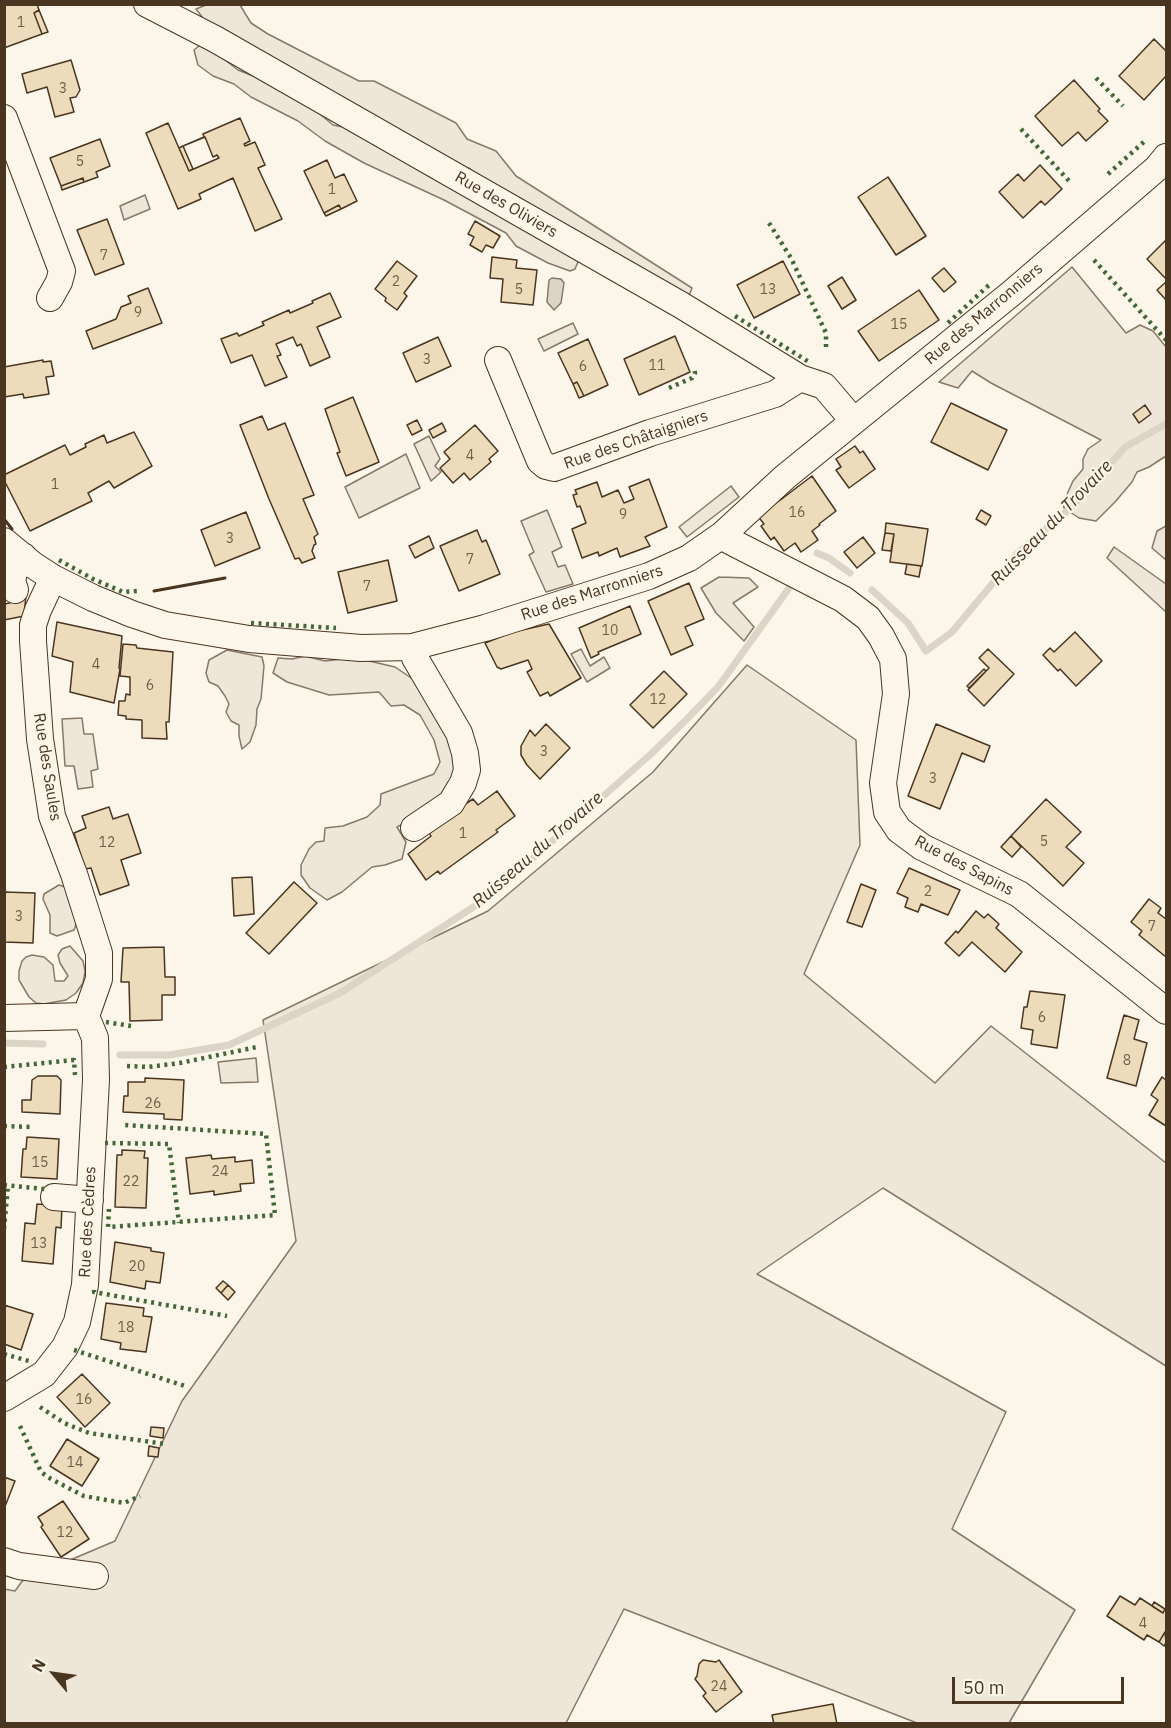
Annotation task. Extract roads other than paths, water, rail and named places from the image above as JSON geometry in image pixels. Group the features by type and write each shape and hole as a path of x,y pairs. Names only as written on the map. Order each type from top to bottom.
{"street":[{"name":"Rue des Oliviers","path":"161,7 681,305 800,378 827,378 853,420"},
{"path":"4,118 62,271 50,298"},
{"name":"Rue des Marronniers","path":"14,549 53,578 93,598 165,625 286,643 361,648 412,647 485,628 649,576 689,558 722,535 761,497 1013,292 1167,157"},
{"name":"Rue des Châtaigniers","path":"498,360 540,461 554,468 650,433 775,394 800,378"},
{"name":"Rue des Sapins","path":"722,535 843,599 868,618 881,636 893,659 896,694 882,783 887,812 899,830 922,847 1019,894 1167,1011"},
{"path":"14,549 15,569 12,580 15,590"},
{"name":"Rue des Saules","path":"53,578 33,625 40,739 52,816 74,874 99,953 99,979 86,1016"},
{"path":"412,647 415,658 459,733 467,770 463,783 451,803 414,828"},
{"path":"4,1018 86,1016"},
{"name":"Rue des Cèdres","path":"4,1398 44,1374 65,1347 77,1322 85,1285 96,1080 94,1038 86,1016"},
{"path":"54,1197 90,1200"},
{"path":"4,1561 19,1566 95,1576"}],"waterway":[{"name":"Ruisseau du Trovaire","path":"872,590 908,623 926,651 952,632 1018,553 1074,505 1125,447 1166,424"},
{"path":"817,553 829,558 850,573"},
{"name":"Ruisseau du Trovaire","path":"120,1055 169,1055 229,1045 340,993 489,897 651,754 718,687 792,584"},
{"name":"Ruisseau du Trovaire","path":"4,1043 43,1044"}]}
